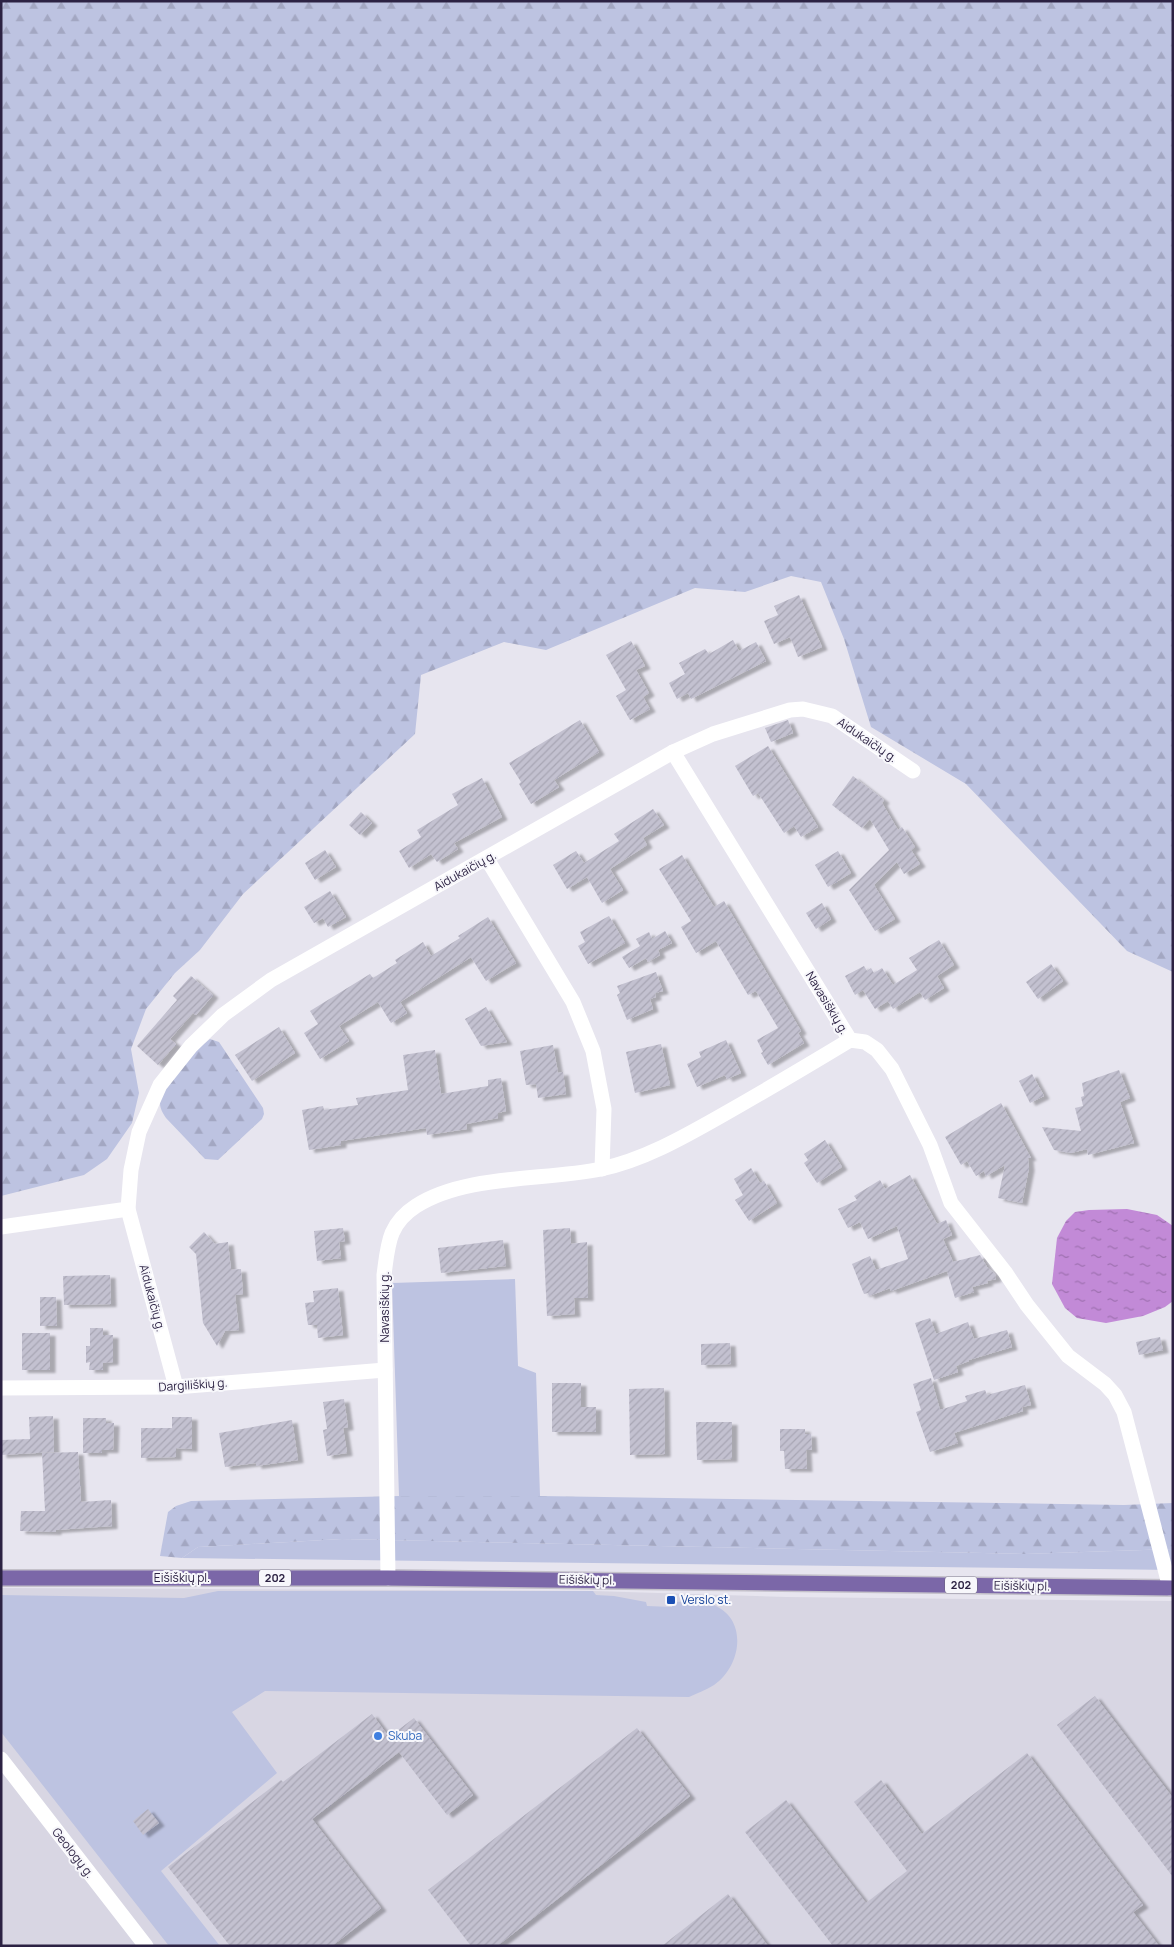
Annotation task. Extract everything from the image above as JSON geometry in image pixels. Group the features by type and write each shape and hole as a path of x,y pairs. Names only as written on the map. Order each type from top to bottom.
{"main road":[{"name":"Eišiškių pl.","path":"1,1578 388,1578 1171,1588"}],"street":[{"name":"Aidukaičių g.","path":"176,1387 128,1209 131,1170 138,1132 160,1086 197,1040 223,1015 271,980 673,752 713,734 790,710 803,709 832,716 913,771"},
{"name":"Navasiškių g.","path":"388,1578 384,1274 389,1237 399,1221 415,1207 435,1196 461,1187 602,1169 664,1147 850,1040 673,752"},
{"path":"487,859 572,1002 592,1051 597,1067 604,1109 602,1169"},
{"path":"850,1040 865,1042 877,1050 892,1069 930,1145 951,1203 1005,1272 1027,1305 1068,1356 1105,1384 1115,1395 1124,1412 1171,1588"},
{"path":"1,1227 128,1209"},
{"name":"Dargiliškių g.","path":"1,1388 176,1387 385,1370"},
{"name":"Geologų g.","path":"1,1759 146,1946"}],"shaded area":[{"path":"1,1588 593,1591 786,1597 1173,1601 1173,1946 1,1946"}],"green space":[{"path":"1,1 1173,1 1173,972 1127,951 966,784 871,727 844,639 821,582 791,576 745,592 695,588 546,650 504,642 421,675 415,734 243,894 200,950 175,973 146,1009 131,1049 139,1093 132,1123 107,1159 84,1175 1,1196"},
{"path":"210,1039 219,1042 263,1108 264,1114 262,1119 218,1160 205,1159 166,1118 160,1105 166,1088 189,1059"},
{"path":"515,1279 518,1366 536,1373 540,1496 399,1496 392,1283"},
{"path":"399,1496 540,1496 1124,1505 1173,1503 1173,1549 1025,1554 342,1539 198,1547 182,1558 160,1556 168,1512 176,1506 191,1501"},
{"path":"342,1539 1025,1554 1173,1549 1173,1570 182,1558 198,1547"},
{"path":"218,1591 593,1591 596,1595 614,1596 646,1602 647,1606 672,1607 672,1602 711,1604 723,1610 731,1619 736,1630 737,1642 731,1666 723,1677 714,1685 689,1697 265,1691 232,1712 277,1773 161,1871 220,1946 169,1946 1,1732 1,1595 184,1598"}],"water":[{"path":"1127,1209 1157,1215 1173,1226 1173,1301 1165,1307 1143,1316 1106,1323 1077,1318 1065,1308 1052,1284 1057,1238 1066,1221 1075,1212"}],"building":[{"path":"799,595 822,647 798,657 790,637 774,644 764,621 778,615 774,606"},
{"path":"733,640 739,651 756,642 766,661 691,699 688,693 677,699 669,683 685,674 679,663 705,649 709,654"},
{"path":"631,641 645,666 636,670 649,693 643,697 650,709 630,720 616,696 626,690 606,655"},
{"path":"580,720 599,752 554,780 559,787 531,804 519,784 521,782 509,763"},
{"path":"788,720 793,733 771,742 765,728"},
{"path":"768,746 818,827 801,837 794,826 784,833 758,793 753,796 735,766"},
{"path":"853,776 884,800 882,803 898,830 902,827 915,847 911,850 920,864 904,874 897,862 874,885 895,919 875,931 849,890 889,850 870,819 862,828 832,805"},
{"path":"482,778 502,817 454,843 458,849 437,862 431,854 409,868 399,851 421,837 417,830 458,805 452,794"},
{"path":"653,809 664,825 643,838 647,845 610,869 623,890 602,903 587,877 567,889 553,865 576,851 584,863 619,841 614,834"},
{"path":"361,812 372,823 360,835 349,825"},
{"path":"325,850 336,867 315,880 305,863"},
{"path":"838,851 851,873 828,887 815,865"},
{"path":"682,855 714,907 724,901 801,1031 798,1033 804,1043 768,1065 761,1053 763,1052 757,1040 778,1028 756,991 748,995 716,941 696,953 681,927 691,921 659,869"},
{"path":"330,891 346,917 328,927 323,918 314,923 304,907"},
{"path":"822,903 831,919 816,929 806,913"},
{"path":"609,916 625,943 588,964 578,946 585,942 580,932"},
{"path":"488,917 516,963 486,981 471,957 400,1002 407,1013 391,1023 378,1002 339,1026 349,1041 320,1059 304,1033 318,1024 310,1011 370,974 373,978 397,963 395,960 423,942 431,956 460,938 458,936"},
{"path":"665,931 672,943 658,950 660,955 648,962 646,958 629,968 622,957 640,946 636,939 649,932 652,939"},
{"path":"939,940 954,965 937,976 944,988 925,1000 920,992 893,1009 888,1001 875,1009 863,990 855,995 845,976 864,966 867,971 871,968 874,973 882,968 893,985 917,970 909,958"},
{"path":"1051,964 1063,981 1038,999 1026,982"},
{"path":"656,972 663,991 655,993 656,997 650,999 653,1009 627,1020 617,995 620,993 617,986"},
{"path":"191,976 213,995 196,1015 193,1013 170,1039 176,1044 158,1065 137,1046 177,1000 173,996"},
{"path":"486,1007 507,1042 481,1046 465,1019"},
{"path":"279,1027 295,1053 252,1081 235,1055"},
{"path":"726,1040 741,1073 727,1079 725,1075 697,1087 687,1064 701,1057 699,1052"},
{"path":"661,1044 670,1085 635,1093 626,1052"},
{"path":"553,1045 558,1073 563,1072 566,1094 538,1098 536,1084 526,1085 520,1051"},
{"path":"435,1050 441,1094 488,1086 488,1080 501,1078 506,1111 498,1113 498,1118 466,1124 467,1129 427,1135 426,1128 341,1141 341,1145 309,1150 302,1110 323,1106 324,1110 358,1105 356,1098 408,1090 403,1055"},
{"path":"1119,1070 1130,1098 1120,1102 1134,1143 1088,1155 1087,1149 1071,1153 1054,1150 1042,1127 1081,1131 1075,1108 1083,1106 1081,1097 1084,1096 1082,1083"},
{"path":"1032,1074 1044,1096 1030,1103 1019,1081"},
{"path":"1001,1103 1031,1158 1028,1158 1029,1168 1022,1203 998,1198 1005,1165 986,1176 984,1171 976,1176 967,1161 961,1165 945,1137"},
{"path":"825,1140 842,1167 817,1183 804,1163 808,1160 804,1154"},
{"path":"751,1168 760,1183 764,1181 777,1203 749,1221 735,1200 743,1195 734,1179"},
{"path":"910,1175 937,1224 946,1220 952,1235 943,1239 953,1262 980,1255 987,1267 995,1274 996,1279 972,1287 974,1292 955,1298 947,1271 891,1291 890,1288 869,1296 868,1293 864,1294 852,1264 870,1256 876,1270 908,1259 897,1226 868,1239 860,1222 848,1228 838,1209 857,1200 854,1196 880,1180 885,1189"},
{"path":"343,1228 345,1241 339,1242 341,1258 317,1261 314,1231"},
{"path":"570,1228 571,1244 587,1242 588,1298 574,1298 575,1314 547,1316 543,1230"},
{"path":"204,1232 215,1244 228,1242 231,1270 241,1269 243,1294 235,1295 239,1330 225,1331 217,1346 203,1323 196,1254 189,1247"},
{"path":"503,1240 506,1266 441,1273 438,1248"},
{"path":"110,1275 111,1304 64,1305 63,1276"},
{"path":"338,1288 343,1335 318,1338 317,1325 308,1325 305,1303 314,1302 313,1291"},
{"path":"40,1297 56,1297 57,1326 40,1326"},
{"path":"930,1318 936,1334 968,1322 974,1339 1007,1330 1012,1347 969,1360 956,1366 958,1372 934,1380 915,1323"},
{"path":"90,1328 103,1328 103,1335 113,1335 113,1362 103,1363 103,1370 89,1370 90,1362 86,1363 86,1346 90,1346"},
{"path":"22,1333 50,1333 50,1370 22,1370"},
{"path":"1160,1337 1163,1350 1139,1355 1136,1342"},
{"path":"730,1343 731,1364 701,1365 701,1344"},
{"path":"931,1378 940,1410 967,1401 965,1396 985,1390 987,1395 1025,1385 1031,1405 1022,1407 1023,1411 954,1433 958,1443 930,1452 916,1412 921,1410 913,1384"},
{"path":"552,1383 581,1383 581,1407 596,1407 596,1432 552,1432"},
{"path":"664,1388 665,1454 630,1455 629,1389"},
{"path":"344,1399 348,1427 343,1428 347,1453 327,1456 323,1430 327,1429 323,1402"},
{"path":"53,1416 54,1452 1,1455 1,1440 30,1439 29,1417"},
{"path":"172,1417 192,1417 192,1449 176,1448 176,1457 141,1458 141,1428 172,1428"},
{"path":"83,1418 106,1418 106,1423 114,1423 113,1450 102,1450 102,1453 83,1453"},
{"path":"292,1420 298,1460 256,1466 256,1463 225,1467 219,1433"},
{"path":"696,1422 732,1422 732,1459 697,1460"},
{"path":"780,1429 805,1429 805,1434 811,1434 812,1450 806,1450 807,1469 785,1469 784,1451 780,1451"},
{"path":"78,1452 81,1502 111,1500 112,1526 56,1530 56,1532 20,1531 21,1511 45,1511 42,1453"},
{"path":"1095,1696 1173,1798 1173,1877 1057,1725"},
{"path":"372,1714 389,1737 414,1718 473,1795 447,1815 399,1752 312,1819 381,1908 332,1946 230,1946 168,1867 281,1780 283,1782"},
{"path":"637,1728 690,1796 497,1946 471,1946 428,1890"},
{"path":"1027,1753 1143,1905 1133,1912 1159,1946 833,1946 745,1832 786,1800 866,1903 907,1871 854,1802 881,1780 922,1834"},
{"path":"148,1809 159,1823 143,1835 133,1821"},
{"path":"728,1894 768,1946 662,1946"}],"place":[{"name":"Verslo st.","path":"671,1600"},
{"name":"Skuba","path":"378,1736"}]}
